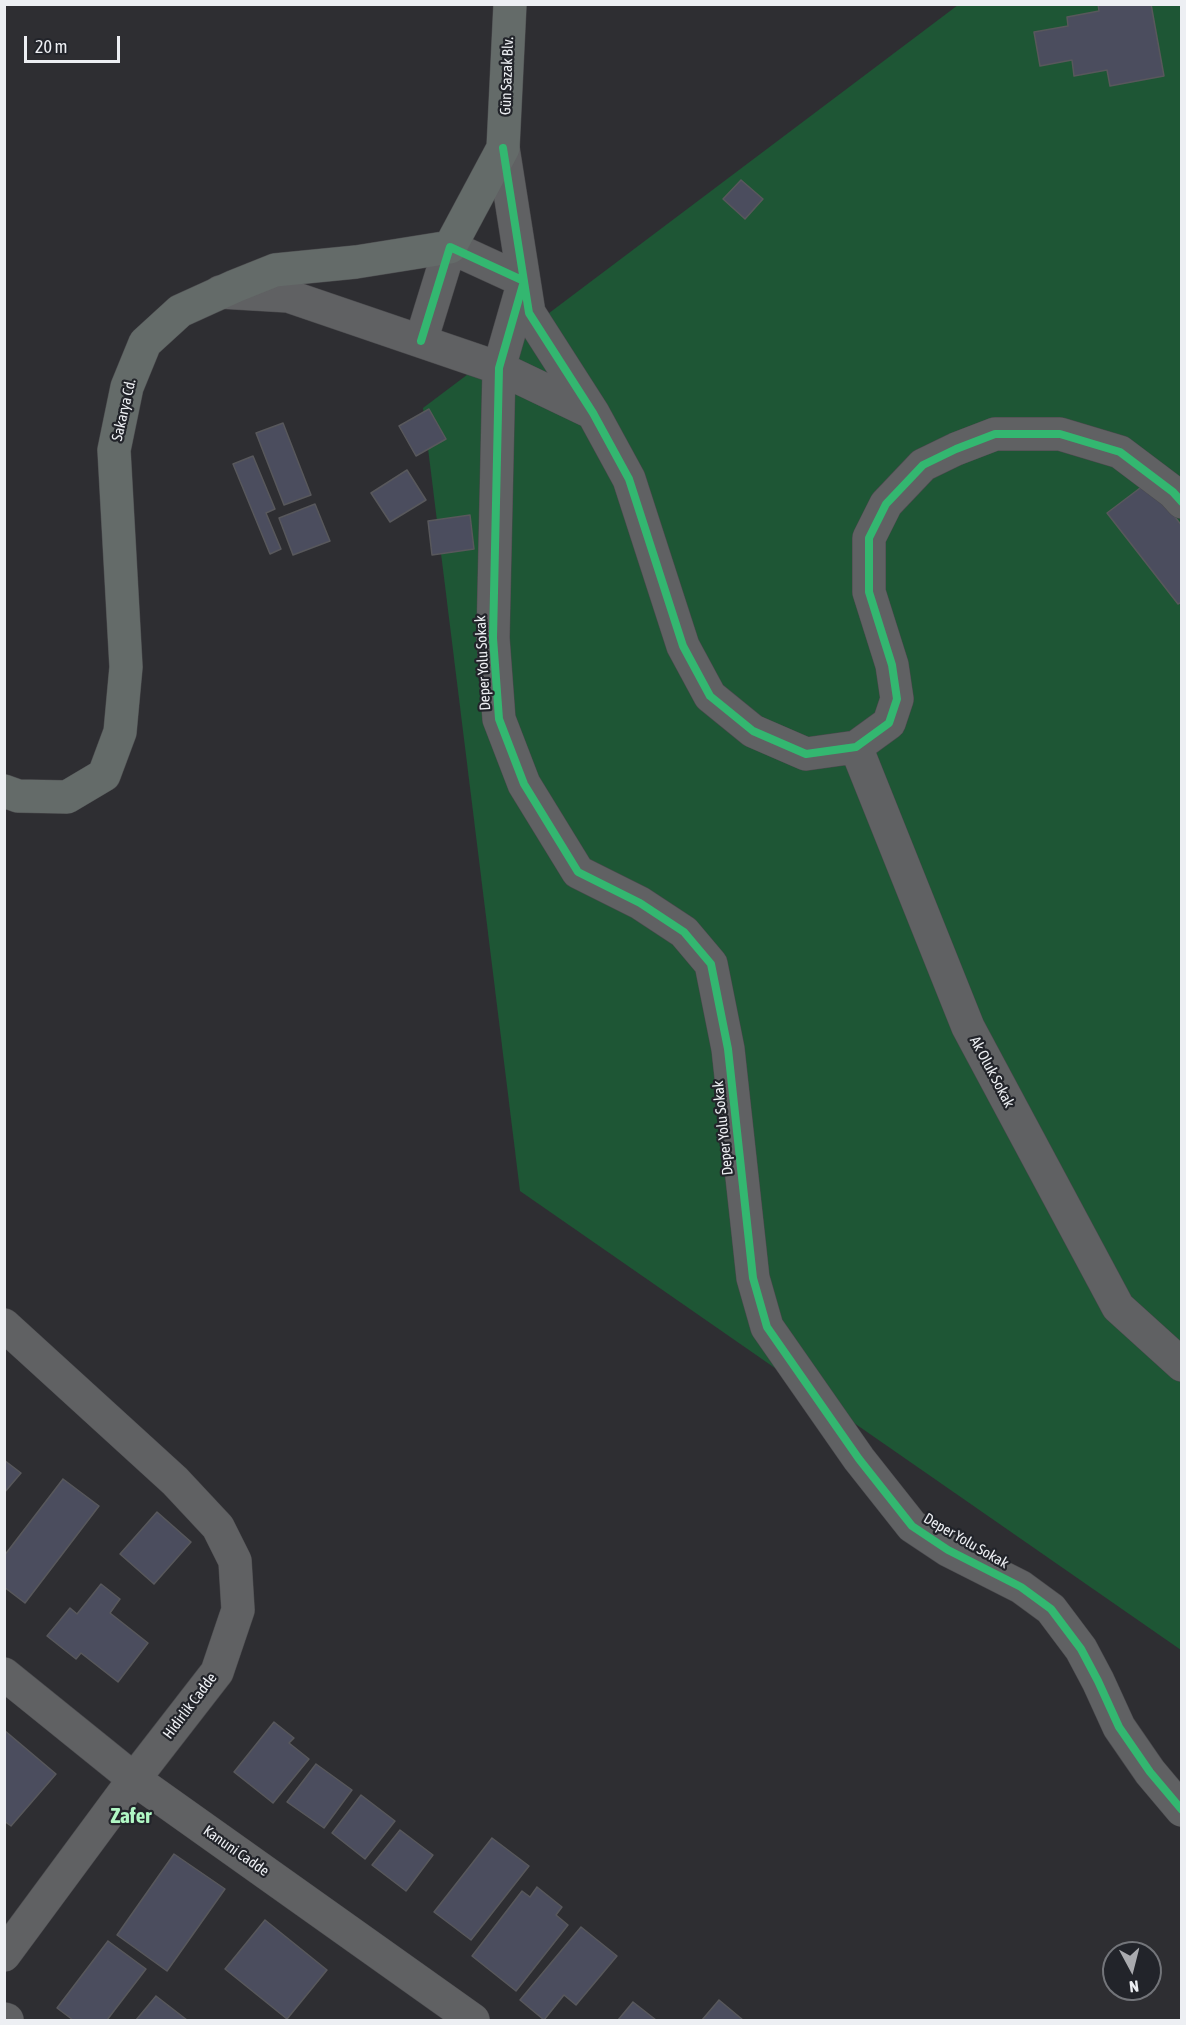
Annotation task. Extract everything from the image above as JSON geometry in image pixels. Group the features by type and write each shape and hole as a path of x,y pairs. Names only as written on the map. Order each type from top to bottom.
{"main road":[{"name":"Gün Sazak Blv.","path":"503,148 510,4"},
{"path":"450,247 503,148"},
{"name":"Sakarya Cd.","path":"4,791 18,796 67,797 104,774 120,732 126,667 114,450 127,387 145,342 180,311 275,270 356,262 450,247"}],"street":[{"path":"503,148 529,313 593,412 629,479 684,646 710,696 753,731 807,754 855,747 889,723 897,699 892,665 869,592 869,538 886,504 923,465 995,434 1060,434 1120,452 1173,492 1182,502"},
{"path":"421,341 450,247 524,281"},
{"name":"Deper Yolu Sokak","path":"524,281 499,368 493,638 499,719 524,784 578,872 640,903 684,932 711,964 728,1049 753,1278 767,1327 859,1459 912,1526 948,1550 1021,1587 1051,1609 1081,1649 1119,1727 1150,1772 1182,1810"},
{"path":"220,292 288,296 499,368 593,412"},
{"name":"Ak Oluk Sokak","path":"855,747 968,1028 1118,1307 1182,1365"},
{"name":"Hidirlik Cadde","path":"4,1325 175,1481 218,1527 235,1561 238,1610 217,1672 134,1779 4,1955"},
{"name":"Kanuni Cadde","path":"4,1674 134,1779 473,2020"}],"green space":[{"path":"958,5 1181,5 1181,1650 520,1191 423,408"}],"building":[{"path":"1098,4 1151,4 1164,76 1110,86 1107,70 1074,76 1072,60 1040,66 1034,32 1068,26 1067,17 1099,11"},
{"path":"741,180 763,199 745,219 723,199"},
{"path":"429,409 446,439 416,456 399,426"},
{"path":"283,423 311,495 284,505 256,433"},
{"path":"253,456 275,509 266,513 281,549 270,554 233,464"},
{"path":"407,470 426,500 390,522 371,493"},
{"path":"1148,482 1182,526 1182,602 1178,604 1107,513"},
{"path":"315,504 330,541 293,555 279,518"},
{"path":"470,515 474,549 432,555 428,521"},
{"path":"4,1460 21,1473 4,1493"},
{"path":"63,1479 99,1506 25,1603 4,1587 4,1556"},
{"path":"157,1512 191,1542 154,1584 120,1554"},
{"path":"101,1584 120,1599 110,1613 148,1643 118,1682 81,1653 76,1659 47,1636 70,1608 77,1614"},
{"path":"274,1722 294,1738 289,1743 309,1759 273,1803 234,1772"},
{"path":"4,1730 56,1774 11,1826 4,1821"},
{"path":"316,1764 352,1790 324,1828 287,1802"},
{"path":"361,1795 395,1821 365,1859 332,1833"},
{"path":"400,1830 433,1855 406,1891 372,1865"},
{"path":"492,1838 529,1866 471,1940 434,1912"},
{"path":"174,1854 225,1889 167,1971 117,1935"},
{"path":"537,1887 562,1907 556,1915 568,1925 516,1991 472,1956 522,1891 530,1897"},
{"path":"265,1920 327,1970 287,2019 225,1969"},
{"path":"581,1927 617,1956 576,2005 564,1995 544,2020 520,2000"},
{"path":"108,1941 146,1969 107,2020 73,2020 57,2008"},
{"path":"156,1996 187,2020 136,2020"},
{"path":"719,2000 743,2020 702,2020"},
{"path":"633,2002 656,2020 618,2020"}],"cycle path":[{"path":"503,148 529,313 593,413 629,479 683,646 710,696 753,731 806,754 856,747 889,723 897,699 892,665 869,592 869,538 886,504 923,465 995,434 1060,434 1120,452 1173,492 1182,502"},
{"path":"421,341 450,247 524,281 499,368 493,638 499,719 524,784 578,872 640,903 684,932 711,964 728,1049 753,1278 767,1327 859,1459 912,1526 948,1550 1021,1587 1051,1609 1081,1649 1119,1727 1150,1772 1182,1810"}],"district":[{"name":"Zafer","path":"131,1816"}]}
